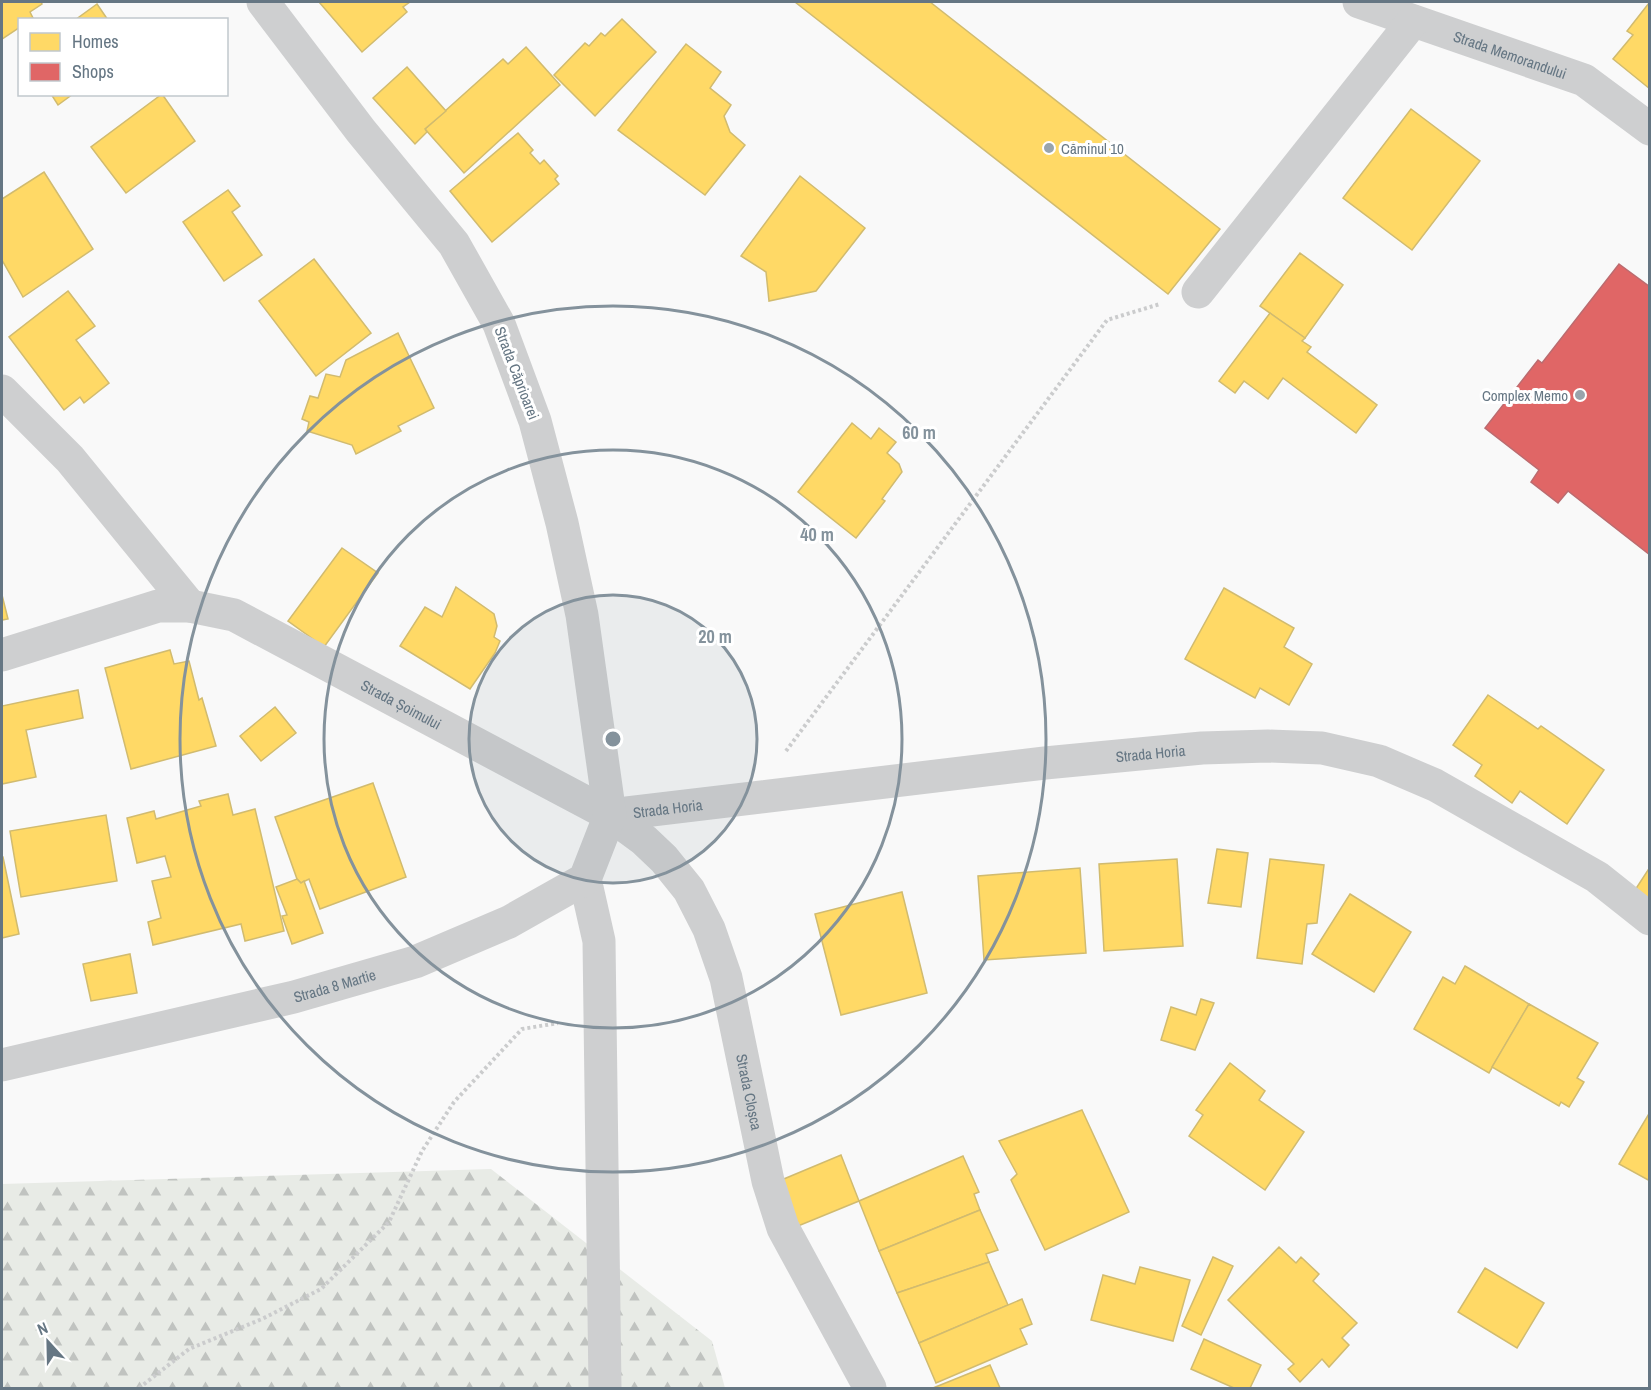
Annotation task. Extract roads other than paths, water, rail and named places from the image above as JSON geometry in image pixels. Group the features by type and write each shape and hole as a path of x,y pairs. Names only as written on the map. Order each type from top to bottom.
{"street":[{"name":"Strada Căprioarei","path":"263,2 361,131 454,244 499,324 535,421 562,523 582,615 610,815"},
{"name":"Strada Memorandului","path":"1359,2 1584,80 1650,129"},
{"path":"1198,292 1413,21"},
{"path":"2,391 70,459 190,606"},
{"name":"Strada Șoimului","path":"2,655 158,606 190,606 234,615 610,815"},
{"name":"Strada Horia","path":"610,815 1046,763 1202,748 1268,746 1322,748 1379,761 1435,785 1597,877 1650,919"},
{"path":"605,1389 599,941 585,879 610,815"},
{"name":"Strada Cloșca","path":"610,815 644,840 664,859 689,890 709,929 726,978 768,1181 783,1228 870,1389"},
{"name":"Strada 8 Martie","path":"2,1065 294,997 415,962 509,922 585,879"}],"place":[{"name":"Căminul 10","path":"1049,148"},
{"name":"Complex Memo","path":"1580,395"}]}
